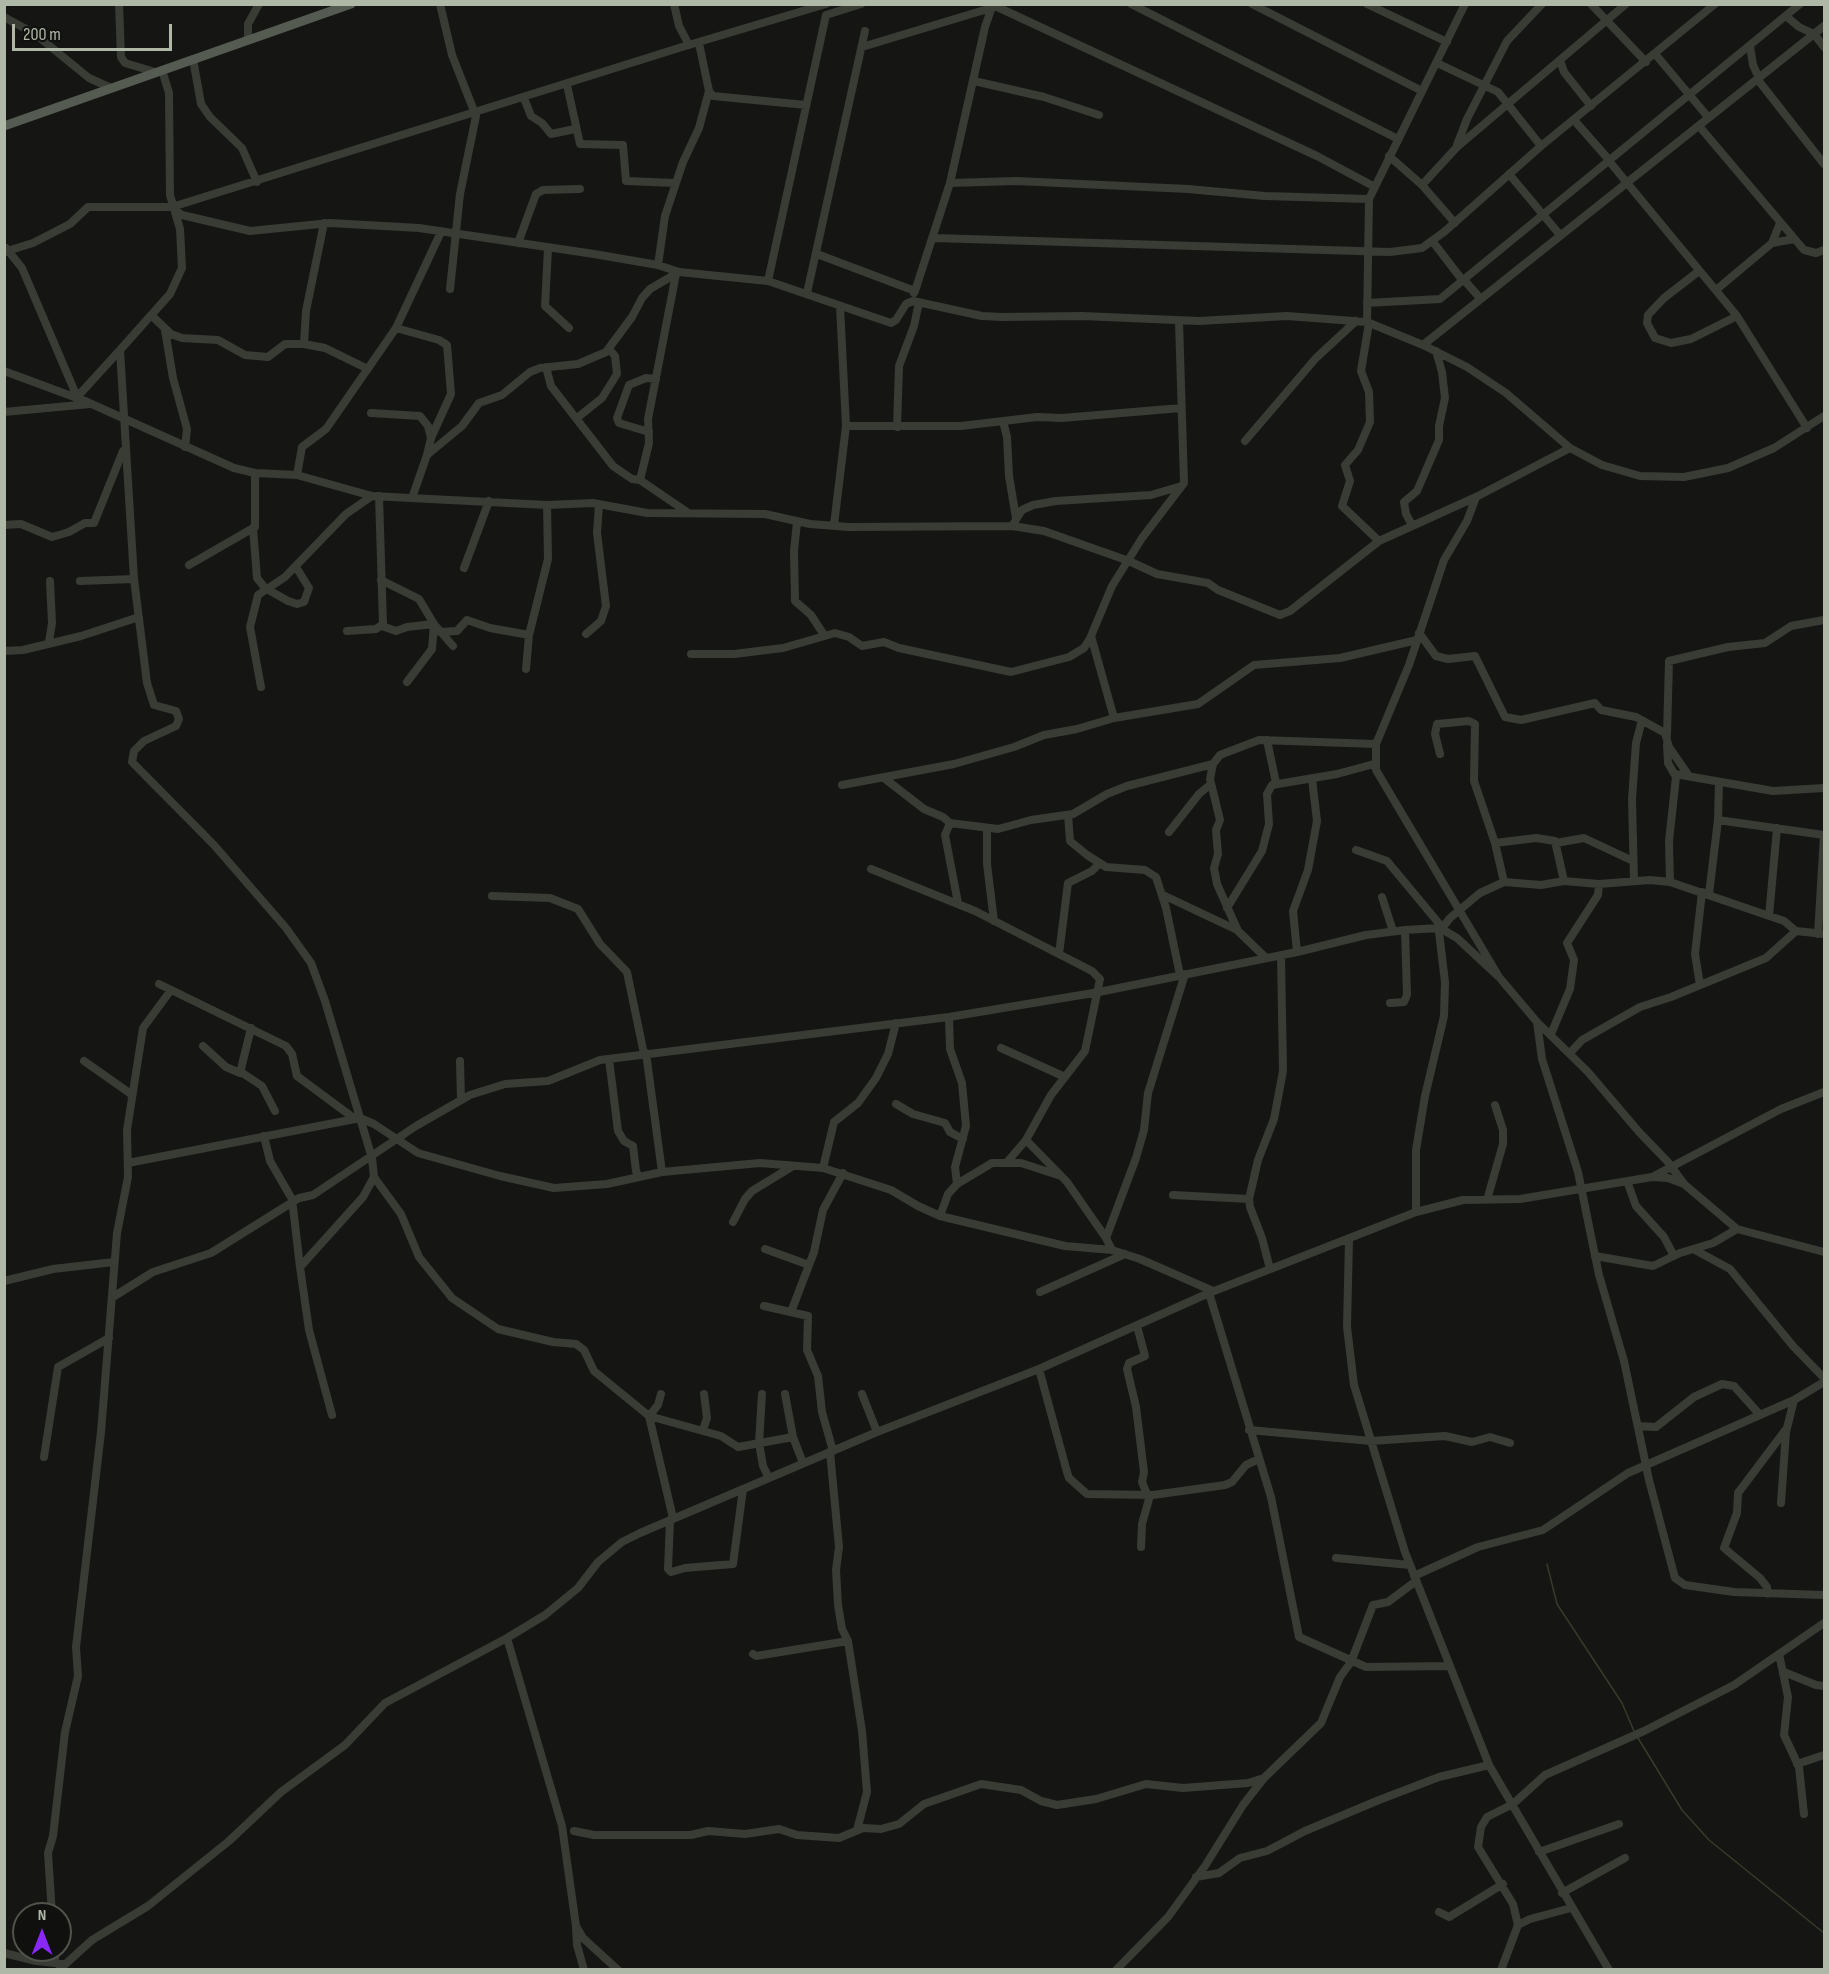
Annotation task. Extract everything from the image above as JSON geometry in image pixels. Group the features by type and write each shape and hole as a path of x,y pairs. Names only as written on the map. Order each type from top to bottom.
{"main road":[{"path":"4,126 248,40 337,6 351,4"}],"street":[{"path":"78,398 170,294 183,268 180,228 172,207 169,93 158,71 125,63 121,57 119,4"},
{"path":"248,40 248,24 260,4"},
{"path":"440,4 452,55 474,114 476,129 460,194 450,289"},
{"path":"674,4 679,26 688,45"},
{"path":"826,15 861,4"},
{"path":"1131,4 1398,139"},
{"path":"1252,4 1422,91"},
{"path":"1367,4 1447,42"},
{"path":"1378,541 1346,512 1342,503 1350,481 1345,465 1358,450 1370,422 1369,393 1361,371 1368,322 1370,198 1373,186 1465,4"},
{"path":"1457,147 1467,119 1508,41 1542,4"},
{"path":"1591,4 1646,62"},
{"path":"1422,185 1457,147 1626,4"},
{"path":"934,238 1368,251 1412,250 1433,242 1541,146 1656,55 1715,4"},
{"path":"1367,303 1434,301 1610,161 1800,4"},
{"path":"78,398 22,268 6,250 33,243 70,224 88,207 172,207 567,85 688,45 824,5 826,15 768,281"},
{"path":"862,47 992,6 1317,156 1373,186"},
{"path":"897,427 898,366 914,326 915,291 923,260 934,238 951,183 992,6"},
{"path":"1786,16 1798,27 1814,34 1824,47"},
{"path":"4,17 34,34 89,78 111,88"},
{"path":"1423,345 1824,26"},
{"path":"807,293 865,31"},
{"path":"658,265 663,227 675,183 699,128 710,91 699,43"},
{"path":"1749,46 1758,79 1824,164"},
{"path":"1656,55 1708,117"},
{"path":"193,59 201,104 210,117 242,148 257,182"},
{"path":"1560,60 1564,72 1591,106"},
{"path":"1437,63 1498,92 1541,146"},
{"path":"974,81 1044,97 1099,115"},
{"path":"567,85 580,144 625,147 624,177 626,182 675,183"},
{"path":"710,91 716,97 806,105"},
{"path":"524,98 531,116 542,123 551,134 575,129"},
{"path":"1574,120 1737,316 1807,428"},
{"path":"1699,126 1794,239 1808,252 1824,250"},
{"path":"1389,156 1422,185 1455,223"},
{"path":"954,169 965,181"},
{"path":"1509,174 1560,235"},
{"path":"951,183 965,181 1105,185 1265,196 1370,198"},
{"path":"518,243 536,194 543,190 580,189"},
{"path":"172,207 183,215 250,231 324,223 367,223 456,233 658,265 678,273 768,281 891,323 896,320 906,304 916,301 982,316 1082,316 1179,321 1287,316 1368,322 1436,351 1498,387 1570,448 1622,472 1640,476 1684,477 1751,461 1824,416"},
{"path":"304,344 306,311 324,223"},
{"path":"1716,290 1772,243 1780,223"},
{"path":"297,475 302,447 326,429 396,328 441,232"},
{"path":"1772,243 1794,239"},
{"path":"1433,242 1480,298"},
{"path":"549,249 546,306 569,328"},
{"path":"817,254 915,291"},
{"path":"1700,271 1664,298 1648,315 1647,323 1655,338 1671,344 1691,339 1737,316"},
{"path":"427,455 450,438 484,399 502,395 530,372 546,367 593,360 609,349 642,298 657,285 678,273"},
{"path":"640,480 649,443 647,423 678,273"},
{"path":"834,525 846,426 840,306"},
{"path":"151,315 165,330 182,338 218,340 245,355 268,357 285,344 304,344 325,348 368,369"},
{"path":"691,654 734,654 783,648 824,635 843,634 862,646 884,642 899,648 1011,672 1078,654 1091,636 1108,594 1142,538 1184,483 1179,321"},
{"path":"1245,441 1316,358 1356,321"},
{"path":"396,328 439,340 447,345 451,394 431,438 412,498"},
{"path":"165,330 172,378 187,429 185,447"},
{"path":"577,418 602,398 617,374 615,356 609,349"},
{"path":"120,350 134,579 151,701 154,705 176,711 179,719 176,726 144,741 131,757 133,765 149,777 214,845 286,928 311,963 357,1118 372,1158 374,1178 400,1214 419,1257 452,1298 498,1329 553,1342 576,1344 584,1350 594,1371 649,1416 721,1436 738,1447 793,1437"},
{"path":"1412,525 1406,514 1404,502 1417,491 1439,440 1439,426 1445,398 1442,372 1436,351"},
{"path":"546,367 551,386 613,466 632,479 640,480 688,513"},
{"path":"4,371 78,398 234,468 255,473 297,475 376,496 548,505 599,504 648,513 772,514 797,522 834,525 924,529 1012,526 1044,531 1129,561 1157,574 1208,583 1239,600 1284,615 1378,541 1476,497 1570,448"},
{"path":"649,432 619,423 617,418 629,384 646,378 656,379"},
{"path":"4,412 91,404"},
{"path":"846,426 961,426 1181,408"},
{"path":"371,413 420,416 428,426 431,438"},
{"path":"1003,421 1007,437 1009,476 1016,518"},
{"path":"4,525 21,524 52,537 69,532 85,522 94,524 125,447"},
{"path":"255,473 253,528 257,578 265,588 297,604 304,602 309,588 296,567"},
{"path":"1012,526 1022,510 1033,505 1056,501 1151,495 1175,489 1184,483"},
{"path":"261,687 250,621 256,598 265,588 296,567 346,514 376,496"},
{"path":"376,496 382,626"},
{"path":"1476,497 1467,521 1443,560 1418,637 1376,744 1374,764 1499,977"},
{"path":"464,568 489,501"},
{"path":"586,634 601,621 606,606 597,533 599,504"},
{"path":"526,669 529,635 549,559 548,505"},
{"path":"797,522 794,551 795,601 811,615 824,635"},
{"path":"189,565 253,528"},
{"path":"80,581 134,579"},
{"path":"381,580 419,599 434,624 453,646"},
{"path":"49,642 52,623 50,581"},
{"path":"4,651 22,650 91,633 139,617"},
{"path":"440,632 457,631 466,620 490,628 529,635"},
{"path":"1670,882 1669,842 1675,774 1668,763 1669,660 1728,647 1765,643 1791,626 1824,620"},
{"path":"348,631 369,630 382,626 396,631 407,627 434,624"},
{"path":"407,682 432,649 434,624"},
{"path":"1091,636 1114,718"},
{"path":"842,785 884,778 994,753 1044,735 1077,729 1114,718 1198,704 1210,698 1249,666 1340,658 1418,637"},
{"path":"1418,637 1436,656 1448,659 1475,656 1503,714 1509,719 1521,720 1593,703 1604,711 1642,720 1667,739 1689,776"},
{"path":"1634,881 1635,751 1642,720"},
{"path":"1440,754 1435,734 1437,724 1469,721 1475,724 1474,781 1495,843 1504,882"},
{"path":"1238,931 1214,873 1219,850 1216,830 1220,820 1211,784 1213,764 1220,755 1256,740 1376,744"},
{"path":"1267,740 1276,783"},
{"path":"884,778 924,809 943,817 950,823 1005,828 1031,820 1068,815 1127,786 1213,764"},
{"path":"1227,908 1262,851 1269,824 1268,794 1276,783 1312,778 1374,764"},
{"path":"1675,774 1773,791 1824,788"},
{"path":"1297,952 1293,910 1308,870 1317,821 1312,778"},
{"path":"1700,985 1695,954 1719,820 1719,782"},
{"path":"1169,832 1199,794 1211,784"},
{"path":"1068,815 1070,841 1099,864 1112,869 1135,869 1152,873 1163,896 1182,974 1148,1094 1144,1130 1136,1158 1106,1238"},
{"path":"113,1297 153,1272 211,1253 291,1203 313,1195 345,1172 372,1158 398,1139 480,1090 505,1084 548,1081 588,1064 609,1059 949,1017 1099,992 1297,952 1366,935 1441,927 1488,887 1504,882 1541,885 1564,881 1599,884 1634,881 1670,882 1784,921 1796,931 1821,934 1824,835 1719,820"},
{"path":"950,823 945,835 958,903"},
{"path":"987,828 987,864 994,921"},
{"path":"1769,916 1777,828"},
{"path":"1495,843 1536,838 1556,843 1584,838 1633,861"},
{"path":"1556,843 1564,881"},
{"path":"1356,850 1387,861 1441,927 1457,938 1499,977 1537,1022 1570,1053 1671,1166 1684,1184 1737,1229 1824,1252"},
{"path":"1059,954 1068,883 1092,871 1099,864"},
{"path":"871,869 958,903 1097,974 1100,980 1085,1051 1051,1095 1026,1140 1008,1161"},
{"path":"1551,1034 1561,1015 1571,981 1574,960 1567,943 1598,895 1599,884"},
{"path":"492,896 550,898 578,909 600,944 627,972 645,1054 662,1172"},
{"path":"1163,896 1238,931 1266,958"},
{"path":"1382,897 1394,932"},
{"path":"1416,1212 1416,1150 1425,1096 1444,1016 1445,982 1441,927"},
{"path":"1390,1003 1404,1002 1407,996 1405,930"},
{"path":"1570,1053 1582,1040 1640,1007 1766,958 1796,931"},
{"path":"1270,1269 1262,1238 1250,1207 1250,1198 1258,1160 1274,1119 1283,1071 1281,955"},
{"path":"159,984 290,1048 297,1076 357,1118 398,1139 418,1153 554,1188 607,1184 662,1172 760,1163 823,1168 891,1190 940,1216 1065,1246 1112,1250 1211,1292"},
{"path":"51,1902 48,1853 53,1836 65,1732 78,1676 76,1647 89,1547 113,1297 114,1262 128,1163 128,1130 132,1098 143,1028 171,990"},
{"path":"949,1017 951,1054 963,1088 966,1126 954,1171 957,1184"},
{"path":"1537,1022 1539,1045 1553,1100 1581,1187 1604,1295 1624,1361 1676,1581 1734,1592 1824,1594"},
{"path":"823,1168 834,1122 858,1102 876,1078 888,1054 896,1023"},
{"path":"241,1072 251,1028"},
{"path":"204,1046 226,1067 241,1072 262,1086 275,1111"},
{"path":"1001,1048 1065,1077"},
{"path":"609,1059 618,1131 624,1140 633,1146 639,1178"},
{"path":"460,1060 461,1100"},
{"path":"84,1061 131,1094 132,1098"},
{"path":"1652,1177 1713,1147 1781,1109 1824,1092"},
{"path":"896,1104 913,1114 945,1123 950,1132 963,1139"},
{"path":"1487,1200 1503,1144 1503,1130 1495,1105"},
{"path":"128,1163 357,1118"},
{"path":"264,1136 270,1161 290,1195 309,1330 332,1415"},
{"path":"1026,1140 1080,1198 1112,1250"},
{"path":"940,1216 948,1194 957,1184 983,1167 1008,1161 1037,1167 1060,1176"},
{"path":"733,1222 745,1198 752,1191 794,1165"},
{"path":"791,1311 809,1265 823,1209 843,1173"},
{"path":"4,1953 60,1965 92,1940 148,1906 229,1841 281,1792 345,1745 385,1703 507,1638 545,1615 578,1588 598,1562 622,1542 672,1519 876,1432 1039,1369 1211,1292 1416,1212 1463,1200 1521,1199 1581,1187 1652,1177 1662,1177 1684,1184"},
{"path":"300,1267 363,1197 374,1178"},
{"path":"1627,1181 1636,1206 1664,1237 1674,1256"},
{"path":"1173,1194 1250,1198"},
{"path":"1595,1256 1608,1256 1647,1266 1662,1263 1674,1256 1695,1250 1737,1229"},
{"path":"1349,1239 1347,1327 1354,1385 1410,1565 1489,1765 1570,1908 1609,1970"},
{"path":"765,1249 809,1265"},
{"path":"1116,1970 1168,1917 1243,1805 1264,1778 1321,1723 1340,1677 1351,1662 1373,1605 1388,1602 1415,1578 1478,1546 1543,1530 1602,1489 1647,1465 1794,1400 1824,1380 1730,1269 1695,1250"},
{"path":"1040,1292 1125,1254"},
{"path":"4,1281 52,1269 114,1262"},
{"path":"1211,1292 1271,1497 1298,1634 1302,1640 1366,1667 1448,1666"},
{"path":"764,1306 804,1314 809,1320 807,1350 818,1376 822,1412 831,1452 839,1547 836,1570 838,1605 842,1629 848,1641 862,1731 867,1792 857,1830"},
{"path":"1137,1326 1145,1356 1129,1363 1127,1369 1135,1402 1144,1472 1142,1482 1148,1500 1142,1524 1141,1547"},
{"path":"44,1457 58,1367 109,1338"},
{"path":"1039,1369 1070,1478 1087,1494 1147,1495 1224,1485 1232,1482 1246,1466 1259,1459"},
{"path":"1638,1426 1656,1427 1694,1396 1722,1384 1734,1386 1761,1415"},
{"path":"649,1416 658,1405 662,1394"},
{"path":"703,1430 707,1418 704,1394"},
{"path":"762,1394 759,1443 763,1466 769,1478"},
{"path":"785,1394 793,1437 803,1463"},
{"path":"862,1394 876,1432"},
{"path":"1781,1503 1787,1428 1794,1400"},
{"path":"649,1416 672,1519 671,1572 685,1568 733,1564 743,1489"},
{"path":"1768,1594 1767,1587 1760,1578 1724,1548 1737,1513 1738,1493 1787,1428"},
{"path":"1250,1430 1371,1441 1445,1436 1472,1442 1490,1437 1510,1443"},
{"path":"1336,1558 1410,1565"},
{"path":"1501,1970 1518,1925 1513,1904 1503,1884 1481,1853 1478,1842 1484,1819 1496,1810 1513,1804 1545,1775 1644,1731 1724,1690 1824,1623"},
{"path":"507,1638 559,1816 577,1945 584,1970"},
{"path":"753,1654 848,1641"},
{"path":"1779,1654 1788,1697 1784,1735 1797,1764 1804,1814"},
{"path":"1784,1672 1824,1686"},
{"path":"1797,1764 1824,1755"},
{"path":"1196,1877 1217,1874 1240,1858 1267,1851 1305,1831 1379,1800 1440,1777 1489,1765"},
{"path":"574,1831 594,1834 708,1832 745,1834 779,1829 797,1835 839,1838 857,1830 899,1824 924,1804 981,1784 1021,1790 1041,1801 1057,1804 1096,1799 1146,1784 1184,1788 1240,1784 1264,1778"},
{"path":"1539,1852 1619,1824"},
{"path":"1562,1893 1625,1858"},
{"path":"1439,1912 1449,1917 1503,1884"},
{"path":"1518,1925 1530,1919 1570,1908"},
{"path":"576,1926 584,1938 618,1970"}],"waterway":[{"path":"1547,1564 1557,1604 1622,1703 1634,1731"},
{"path":"1638,1738 1682,1810 1709,1840 1824,1933"}]}
